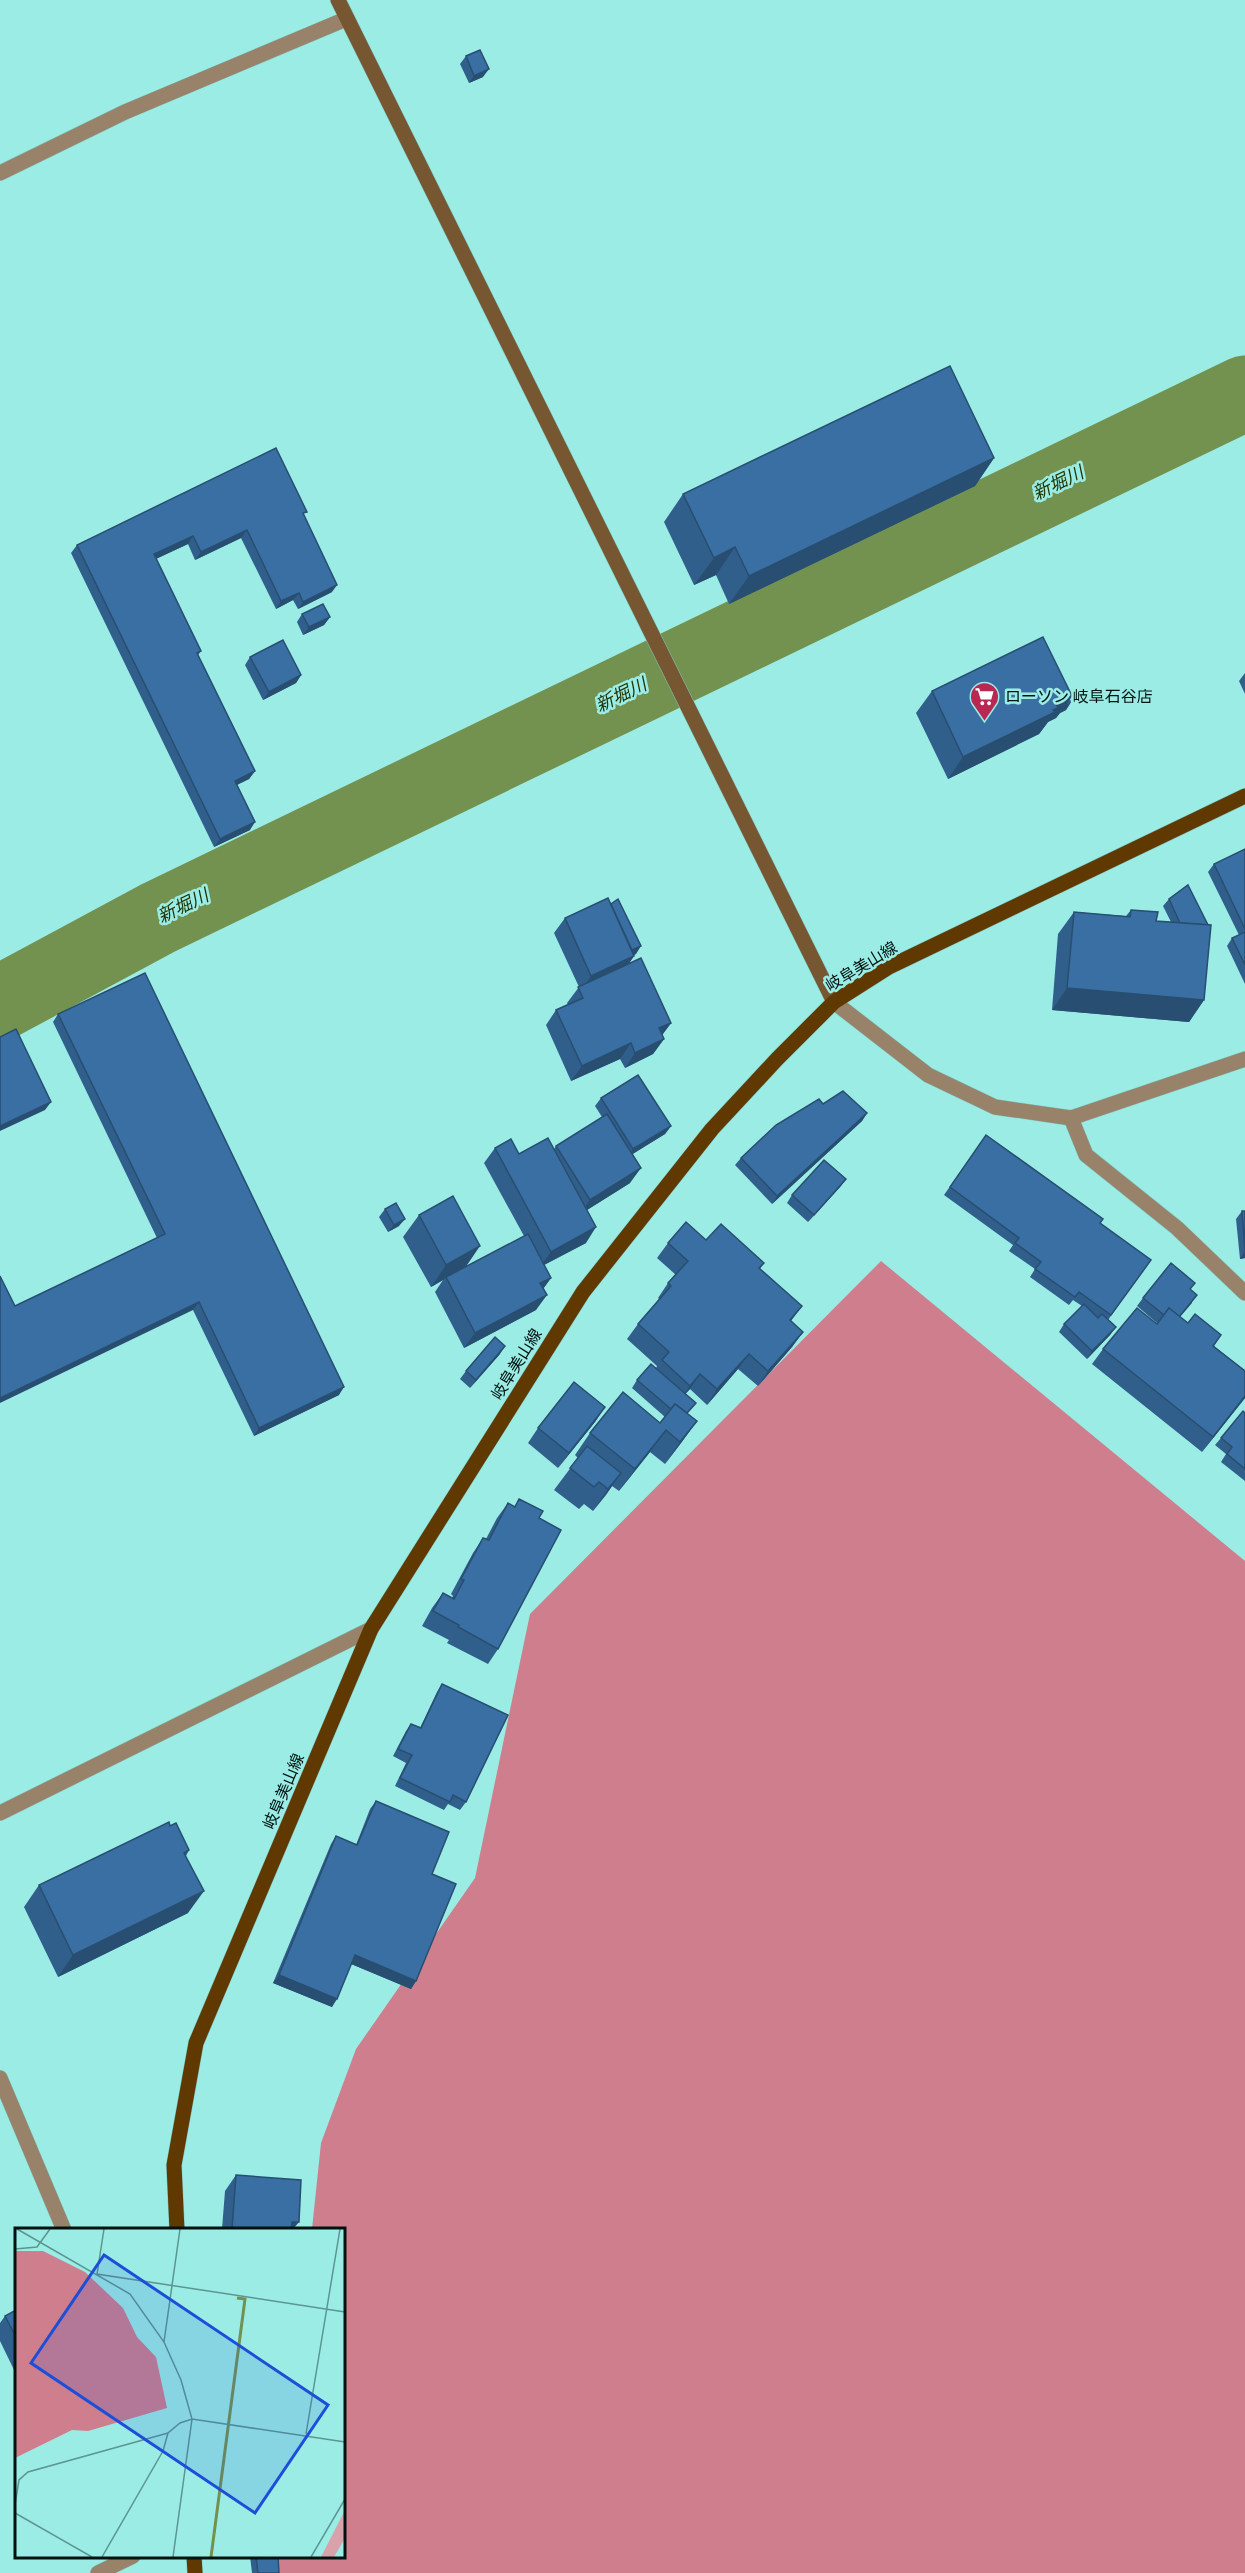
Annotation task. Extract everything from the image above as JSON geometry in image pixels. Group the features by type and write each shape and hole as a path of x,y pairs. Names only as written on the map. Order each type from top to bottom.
{"main road":[{"name":"岐阜美山線","path":"177,2228 174,2165 196,2043 371,1629 583,1292 712,1129 834,1002 890,967 1245,796"},
{"path":"194,2558 195,2573"}],"street":[{"path":"338,0 834,1002 928,1075 995,1107 1071,1118 1245,1059"},
{"path":"0,173 125,112 346,19"},
{"path":"1071,1118 1086,1155 1177,1228 1245,1293"},
{"path":"0,1813 371,1629"},
{"path":"0,2078 64,2228"},
{"path":"98,2573 128,2558"}],"shaded area":[{"path":"881,1261 1245,1561 1245,2573 256,2573 259,2558 345,2558 345,2228 312,2228 321,2143 356,2049 475,1878 530,1614"}],"building":[{"path":"480,50 489,69 474,76 466,56"},
{"path":"950,366 994,458 749,576 735,547 714,558 683,494"},
{"path":"276,448 307,512 303,513 337,585 303,602 299,593 281,601 247,530 201,552 193,536 154,554 201,651 197,653 255,771 235,781 255,822 220,839 77,545"},
{"path":"323,604 330,617 309,627 302,614"},
{"name":"ローソン 岐阜石谷店","path":"1043,637 1072,696 1056,704 1058,708 1053,710 1055,712 963,757 932,691"},
{"path":"283,640 301,675 269,692 250,657"},
{"path":"1245,849 1245,929 1214,864"},
{"path":"1188,885 1208,925 1180,923 1169,899"},
{"path":"608,898 634,956 591,976 565,918"},
{"path":"618,899 641,946 632,950 611,904"},
{"path":"1131,910 1158,912 1156,921 1211,925 1204,1000 1067,988 1074,912 1130,917"},
{"path":"1245,932 1245,965 1232,938"},
{"path":"641,958 671,1023 659,1028 664,1039 635,1053 631,1043 582,1066 556,1010 583,998 578,987"},
{"path":"145,973 344,1387 259,1428 199,1302 0,1398 0,1276 15,1306 165,1234 58,1014"},
{"path":"16,1029 51,1102 0,1126 0,1037"},
{"path":"638,1075 671,1126 633,1149 601,1098"},
{"path":"843,1091 867,1113 777,1196 741,1158 776,1125 819,1099 823,1104"},
{"path":"607,1114 641,1168 590,1200 556,1146"},
{"path":"986,1135 1103,1219 1100,1223 1151,1260 1111,1315 1079,1292 1075,1297 1035,1269 1041,1262 1015,1243 1019,1238 950,1187"},
{"path":"548,1138 596,1227 551,1252 495,1148 511,1139 519,1154"},
{"path":"824,1160 846,1179 814,1215 792,1195"},
{"path":"453,1196 480,1246 446,1265 419,1215"},
{"path":"396,1203 405,1219 394,1225 385,1209"},
{"path":"1242,1211 1245,1211 1245,1251"},
{"path":"686,1222 706,1240 721,1224 764,1263 759,1268 802,1306 790,1320 803,1332 768,1371 749,1354 717,1389 700,1374 690,1386 662,1360 669,1352 638,1324 671,1286 668,1283 688,1261 668,1243"},
{"path":"528,1234 551,1278 540,1283 547,1295 475,1333 446,1277"},
{"path":"1171,1263 1195,1283 1190,1289 1197,1295 1179,1317 1169,1308 1164,1315 1143,1298"},
{"path":"1084,1304 1098,1318 1102,1314 1116,1327 1092,1351 1064,1324"},
{"path":"1137,1308 1157,1324 1169,1308 1188,1323 1195,1314 1221,1335 1213,1346 1245,1371 1245,1396 1213,1437 1103,1349"},
{"path":"495,1337 505,1346 476,1380 466,1371"},
{"path":"651,1364 696,1403 687,1413 675,1404 671,1409 637,1380"},
{"path":"574,1382 605,1407 569,1453 538,1428"},
{"path":"623,1392 660,1423 675,1404 697,1421 680,1442 666,1430 635,1469 590,1433"},
{"path":"1243,1411 1245,1413 1245,1469 1227,1454 1232,1447 1221,1438"},
{"path":"587,1446 621,1473 608,1489 599,1482 594,1487 570,1468"},
{"path":"519,1499 543,1511 539,1518 561,1530 498,1649 433,1611 443,1593 454,1599 464,1580 461,1579 483,1538 489,1540 508,1503 515,1507"},
{"path":"442,1684 508,1715 466,1802 453,1795 450,1802 400,1778 412,1755 398,1749 411,1724 421,1728"},
{"path":"376,1801 449,1832 432,1874 456,1884 416,1981 355,1955 337,1999 279,1975 336,1836 357,1845"},
{"path":"169,1822 170,1826 176,1823 189,1850 184,1853 204,1891 73,1955 39,1885"},
{"path":"236,2175 301,2180 299,2222 292,2222 291,2228 232,2228"},
{"path":"15,2311 15,2335 5,2316"},
{"path":"256,2558 278,2558 279,2573 258,2573"}],"waterway":[{"name":"新堀川","path":"0,1003 158,918 1245,393"}],"place":[{"name":"ローソン 岐阜石谷店","path":"984,722"}]}
